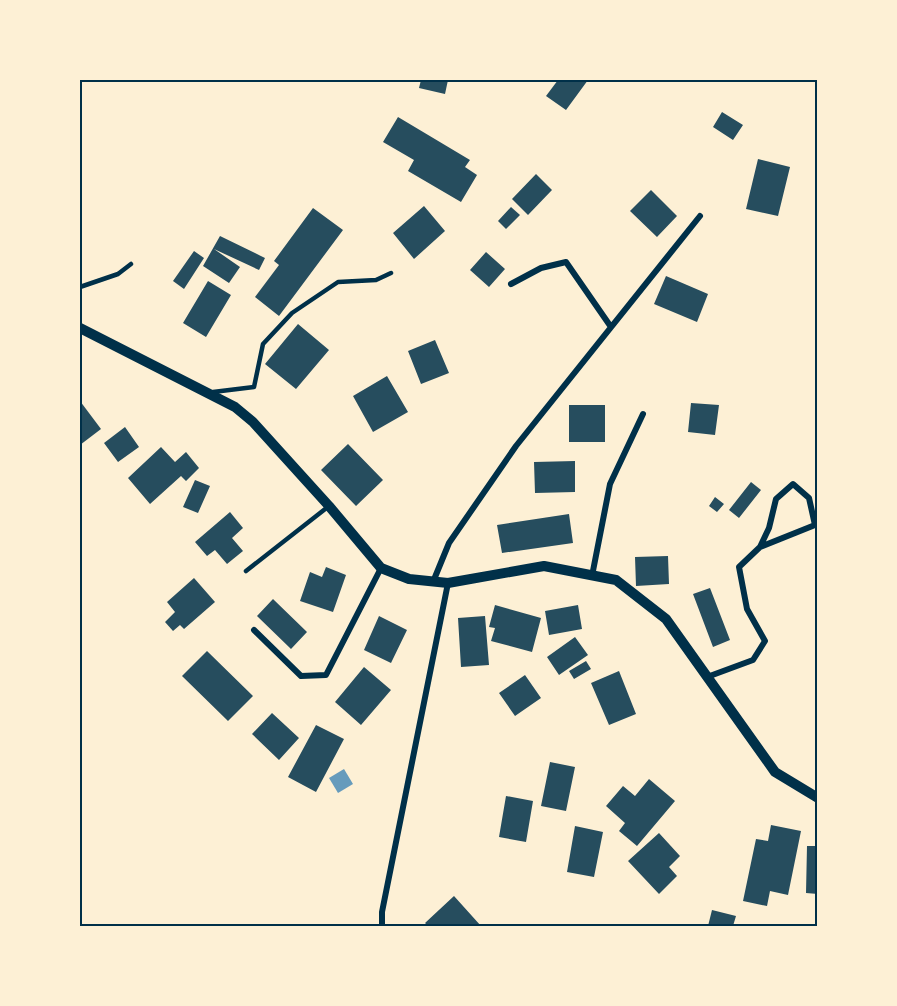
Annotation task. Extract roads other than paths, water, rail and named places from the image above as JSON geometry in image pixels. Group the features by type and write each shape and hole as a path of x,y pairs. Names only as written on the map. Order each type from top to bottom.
{"street":[{"path":"433,582 449,543 509,455 700,216"},
{"path":"511,284 540,268 566,262 611,327"},
{"path":"80,328 235,407 253,422 330,506 381,568 409,579 448,583 544,566 616,580 666,619 775,772 818,798"},
{"path":"592,576 610,484 643,414"},
{"path":"707,677 753,660 765,641 747,609 740,567 760,547 815,525 809,498 793,483 776,499 760,547"},
{"path":"254,630 301,676 326,675 381,568"},
{"path":"382,927 382,912 448,583"}],"lane":[{"path":"80,287 118,274 131,264"},
{"path":"207,393 254,387 263,344 292,313 338,282 376,280 392,273"},
{"path":"246,571 330,506"}],"water":[{"path":"344,769 353,784 338,793 329,778"}]}
